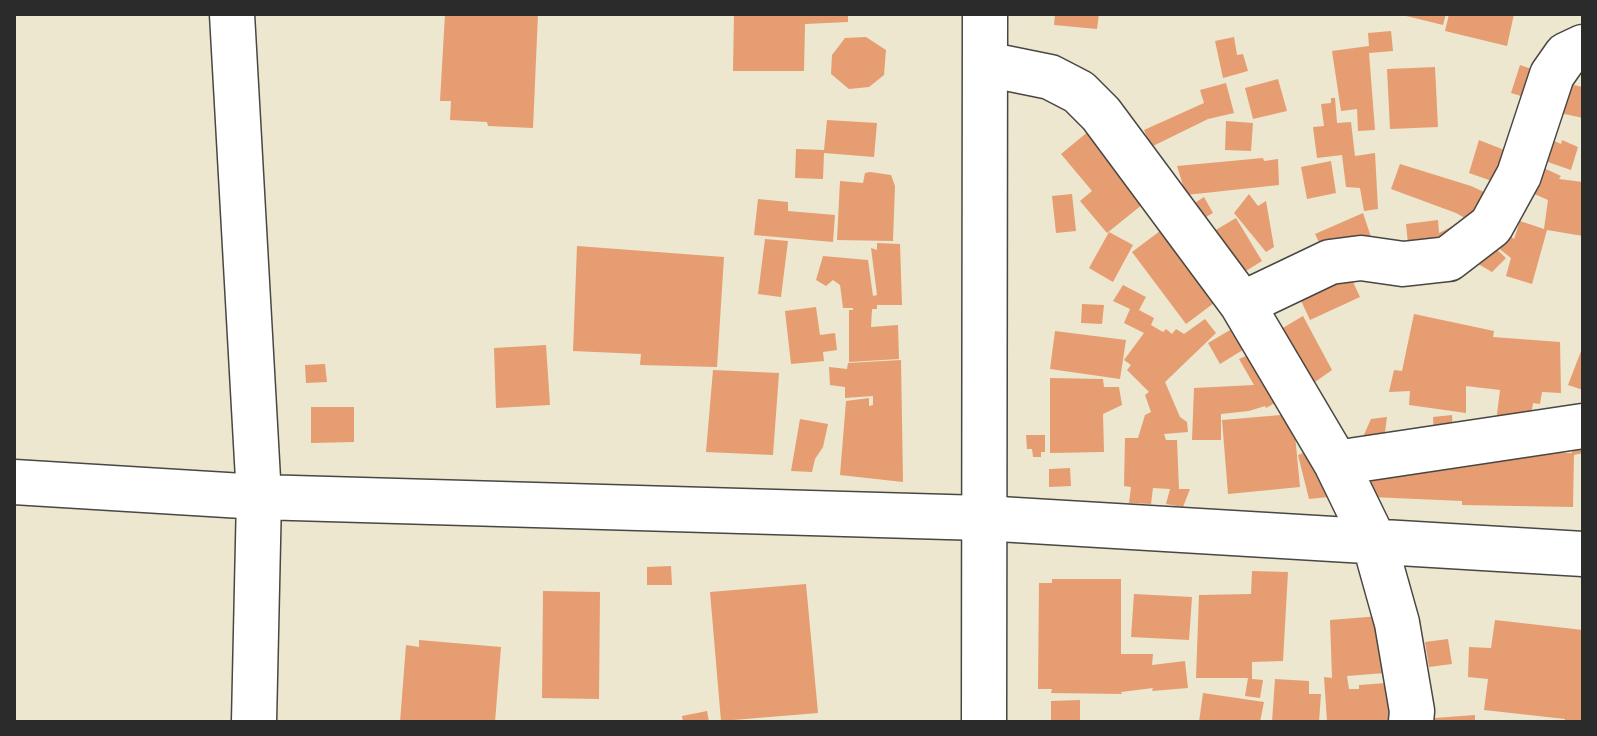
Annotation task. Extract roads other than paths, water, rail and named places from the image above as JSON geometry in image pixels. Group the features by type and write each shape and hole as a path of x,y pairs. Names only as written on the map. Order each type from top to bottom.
{"street":[{"path":"232,14 259,497 254,722"},
{"path":"984,722 985,14"},
{"path":"1242,304 1330,262 1361,258 1403,264 1448,259 1491,226 1519,175 1552,75 1566,55 1583,47"},
{"path":"986,64 1050,77 1079,92 1101,114 1242,304 1336,463 1374,541 1397,623 1412,711 1411,722"},
{"path":"1336,463 1583,426"},
{"path":"14,482 259,497 982,518 1583,554"}]}
